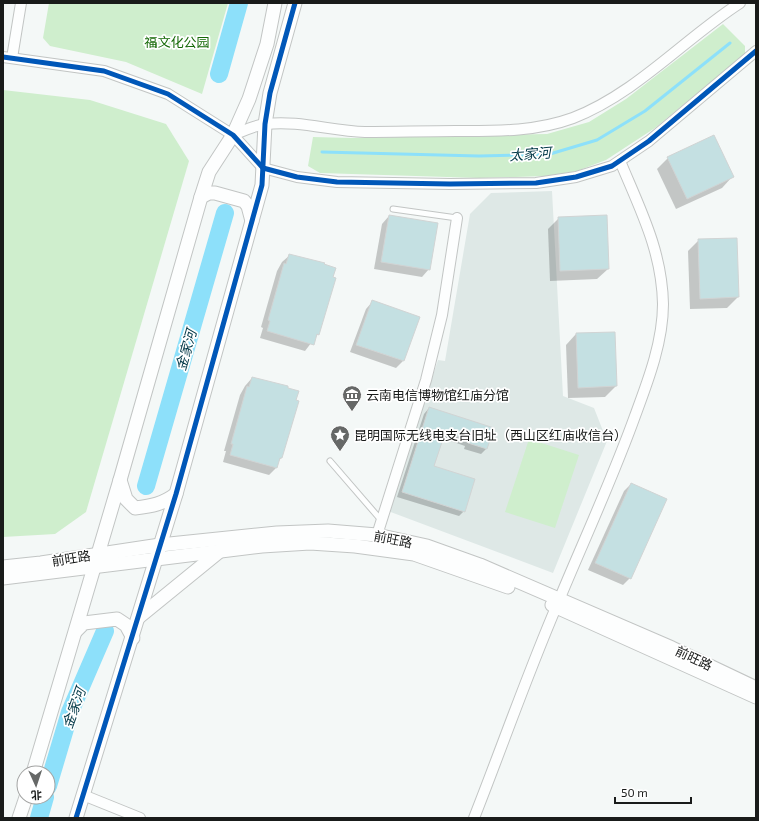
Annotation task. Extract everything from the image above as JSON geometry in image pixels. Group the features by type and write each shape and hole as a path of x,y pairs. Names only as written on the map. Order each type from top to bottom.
{"street":[{"path":"22,3 7,58 104,71 168,94 233,135 263,168 297,177 337,182 450,184 536,183 576,177 612,166 649,141 756,51"},
{"path":"35,765 95,567 201,197 209,172 233,135 249,100 267,44 275,3"},
{"path":"76,818 176,494 262,185 265,124 270,93 295,3"},
{"path":"233,135 265,124 292,124 345,132 501,130 543,127 580,114 640,80 716,19 740,3"},
{"path":"474,818 558,603 617,466 644,392 662,329 663,304 660,267 644,217 620,161"},
{"path":"201,197 209,193 215,193 244,201 248,206 252,221"},
{"path":"377,535 426,380 442,315 457,218"},
{"path":"120,480 126,499 135,508 164,503 176,494"},
{"name":"前旺路","path":"3,567 41,563 160,545 277,533 328,531 377,535 428,546 480,565 756,697"},
{"name":"前旺路","path":"3,578 220,551 310,543 355,546 414,554 558,603 672,648 756,688"},
{"path":"139,617 220,551"},
{"path":"76,631 84,623 117,619 126,625 132,638"},
{"path":"83,795 140,818"},
{"path":"19,818 23,805"}],"lane":[{"path":"393,208 457,218"},
{"path":"330,461 381,520"}],"shaded area":[{"path":"552,191 563,396 594,408 607,441 553,573 388,511 438,360 445,361 470,214 491,193"}],"green space":[{"name":"福文化公园","path":"49,3 228,3 202,94 126,62 50,46 43,38"},
{"path":"723,24 745,46 745,54 655,128 606,160 577,171 546,176 479,178 320,173 308,166 313,137 352,138 547,134 589,122 626,99"},
{"path":"3,90 90,100 166,124 189,161 86,512 55,534 3,537"},
{"path":"529,439 579,455 555,528 505,512"}],"building":[{"path":"714,135 734,177 687,199 667,157"},
{"path":"389,215 438,223 430,270 381,262"},
{"path":"607,215 609,269 560,271 558,217"},
{"path":"737,238 739,297 700,299 698,239"},
{"path":"289,254 325,263 324,264 336,268 333,277 336,278 319,335 317,334 314,345 267,331 270,321 268,320 284,263 286,264"},
{"path":"372,300 420,317 404,361 356,345"},
{"path":"615,332 617,386 578,388 576,333"},
{"path":"252,377 288,386 288,388 299,391 296,400 299,401 282,458 280,458 277,468 230,455 233,444 231,444 247,386 249,387"},
{"path":"429,407 494,428 487,449 468,443 469,440 445,433 434,466 475,479 465,512 402,492"},
{"path":"631,483 667,499 631,579 595,563"}],"waterway":[{"name":"金家河","path":"219,74 239,3"},
{"name":"太家河","path":"322,152 479,156 550,154 597,140 645,111 730,43"},
{"name":"金家河","path":"146,486 225,213"},
{"name":"金家河","path":"54,765 70,712 105,631"},
{"name":"金家河","path":"39,818 43,805"}],"cycle path":[{"path":"76,818 176,494 262,185 265,124 270,93 295,3"},
{"path":"3,57 104,71 168,94 233,135 263,168 297,177 337,182 450,184 536,183 576,177 612,166 649,141 756,51"}],"place":[{"name":"云南电信博物馆红庙分馆","path":"352,412"},
{"name":"昆明国际无线电支台旧址（西山区红庙收信台）","path":"340,452"}]}
